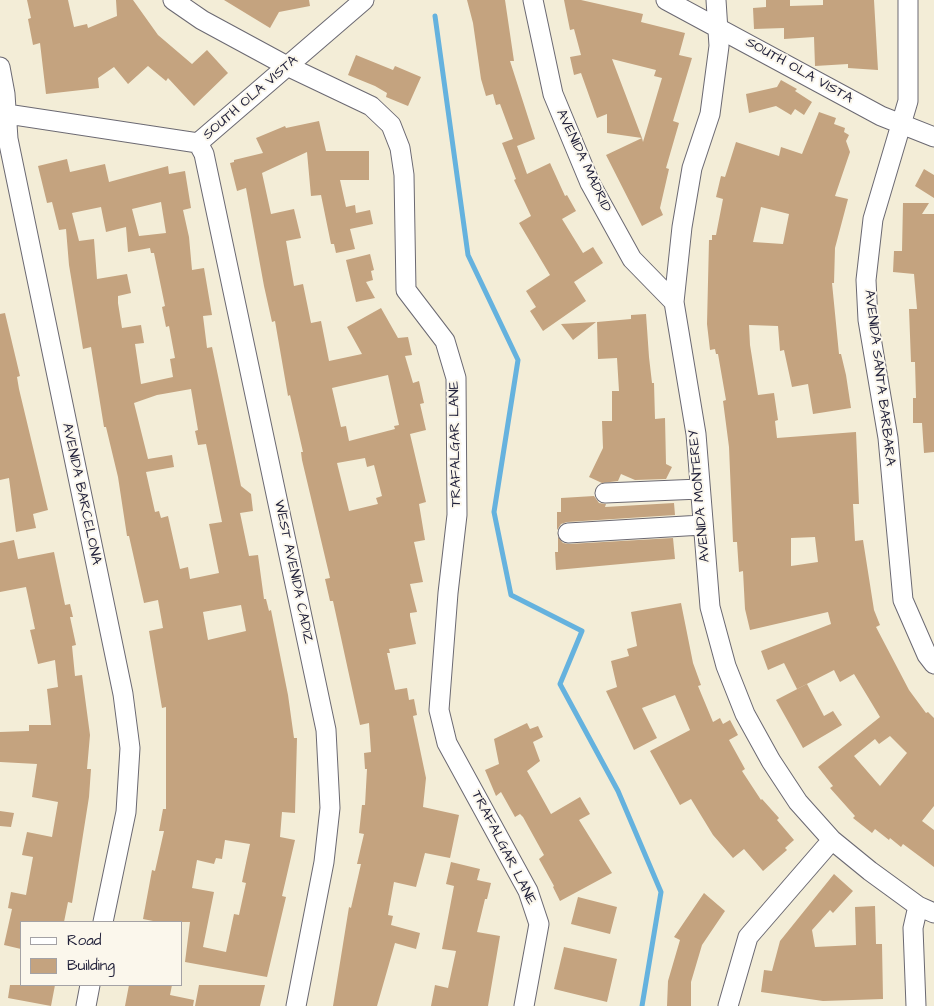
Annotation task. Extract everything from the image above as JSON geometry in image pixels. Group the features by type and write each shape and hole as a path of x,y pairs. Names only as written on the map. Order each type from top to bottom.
{"street":[{"name":"TRAFALGAR LANE","path":"174,0 202,20 287,66 371,106 391,125 400,148 404,175 406,290 445,341 456,378 457,515 448,593 439,710 447,743 528,892 539,924 524,1006"},
{"name":"SOUTH OLA VISTA","path":"3,114 198,143 364,0"},
{"name":"AVENIDA MADRID","path":"533,0 553,94 590,183 632,260 674,302"},
{"name":"SOUTH OLA VISTA","path":"666,0 881,116 934,137"},
{"name":"AVENIDA MONTEREY","path":"716,0 719,46 710,114 692,168 682,227 674,302 696,434 710,607 726,666 744,714 771,761 798,802 832,840 870,871 926,909"},
{"name":"AVENIDA SANTA BARBARA","path":"908,0 908,101 903,124 873,219 866,280 868,320 888,438 903,600 927,655 934,664"},
{"name":"AVENIDA BARCELONA","path":"0,67 3,114 123,694 130,748 126,812 103,921"},
{"name":"WEST AVENIDA CADIZ","path":"198,143 204,154 326,730 330,817 324,862 296,1006"},
{"path":"605,493 700,488"},
{"path":"568,533 702,525"},
{"path":"728,1006 748,937 832,840"},
{"path":"916,1006 913,928 926,909"},
{"path":"86,1006 90,986"}],"building":[{"path":"27,0 68,0 74,27 87,24 88,28 117,16 116,0 133,0 158,35 192,64 207,50 228,73 194,106 168,78 166,81 148,66 128,84 114,67 98,78 99,88 46,94 40,43 33,45 28,19 31,18"},
{"path":"224,0 309,0 310,6 279,12 270,28"},
{"path":"467,0 505,0 514,61 510,61 535,139 517,146 527,174 550,163 565,196 567,195 576,211 562,219 583,253 593,247 603,263 574,282 586,301 543,331 530,311 536,307 526,291 550,275 519,223 531,216 514,180 516,179 502,143 513,139 500,104 496,105 493,94 486,96 481,79 473,23"},
{"path":"564,0 581,0 643,14 641,22 685,33 679,55 692,58 673,121 679,123 666,168 669,169 660,208 663,215 642,226 606,155 642,138 607,133 607,114 597,118 581,73 574,75 570,57 581,55 574,29 570,30","holes":["612,59 656,70 654,76 662,78 643,142"]},
{"path":"766,0 790,0 790,6 823,5 823,0 874,0 878,70 848,68 848,64 815,66 814,37 784,39 784,28 754,29 753,8 766,7"},
{"path":"356,55 393,70 395,66 421,77 408,106 386,97 387,93 375,86 348,75"},
{"path":"781,80 797,89 795,91 812,102 804,115 795,109 791,115 776,106 749,113 746,94 777,87"},
{"path":"819,112 836,118 834,124 845,128 844,132 849,135 846,141 850,152 835,196 848,199 835,248 834,283 832,283 839,354 841,354 846,375 851,408 813,414 808,384 792,387 784,350 780,351 778,326 749,325 750,345 758,395 774,393 778,420 775,421 777,438 856,432 859,504 853,504 855,541 863,540 874,610 880,625 876,627 909,690 926,713 928,712 934,718 934,806 922,821 934,830 934,867 903,844 901,847 875,829 872,833 853,818 855,816 830,788 833,786 818,767 880,717 854,674 840,682 834,670 797,689 784,663 768,670 761,651 831,624 828,612 750,630 745,609 743,571 739,572 737,542 733,542 729,447 723,401 726,400 718,354 716,354 715,349 710,350 707,324 709,240 712,240 712,235 716,235 723,199 716,197 721,176 725,177 736,142 779,156 781,147 802,154","holes":["761,207 789,214 783,244 753,242","815,537 818,562 791,566 791,538","890,736 907,753 880,786 854,756 875,739 879,744"]},
{"path":"319,121 326,151 369,151 369,180 340,180 346,207 355,205 356,213 370,210 373,224 350,229 355,249 336,253 334,244 331,244 321,195 311,196 307,152 262,173 271,214 294,209 301,238 286,241 294,286 303,284 311,323 321,321 329,361 362,354 347,327 381,308 398,338 408,337 412,355 405,356 413,383 419,381 424,403 420,404 426,430 410,434 426,502 419,504 425,540 414,542 423,582 410,584 417,612 410,613 416,644 389,649 390,653 387,653 395,690 407,688 409,700 414,699 417,715 413,716 426,778 423,807 459,815 450,858 425,853 416,887 394,882 388,915 393,916 391,925 420,933 416,949 395,943 377,1006 333,1006 349,907 351,908 361,864 357,864 364,834 359,833 362,805 365,805 367,769 365,769 364,753 371,752 369,723 360,725 333,601 330,601 325,579 330,578 302,460 301,452 303,452 290,395 288,396 275,321 272,322 264,286 246,188 237,191 230,163 234,162 234,160 263,153 256,138 285,126 286,128","holes":["388,375 399,425 394,426 395,429 349,441 346,426 341,427 332,388","365,458 367,467 374,465 382,496 376,498 378,504 349,511 337,463"]},
{"path":"67,159 70,172 105,164 109,182 168,166 169,174 185,171 191,208 183,210 189,237 192,270 204,268 212,315 203,316 207,348 212,347 241,486 251,494 253,511 240,513 249,556 258,555 264,599 266,599 269,611 271,610 288,695 294,738 297,738 295,813 282,812 280,837 295,840 282,896 286,897 267,977 185,962 190,922 143,919 152,870 155,871 164,831 159,831 163,809 166,809 166,707 162,708 149,631 163,628 158,600 144,603 129,536 127,536 118,477 106,427 104,427 91,347 83,349 69,265 66,229 59,230 52,202 47,203 38,166","holes":["161,202 166,233 139,236 132,209","101,207 106,232 126,227 128,252 150,248 151,253 154,253 165,306 162,307 166,327 169,326 175,358 170,359 173,377 141,384 135,344 144,343 141,325 122,328 118,303 118,296 131,293 127,274 97,279 94,239 79,241 72,213","191,389 198,430 195,431 198,445 206,444 222,522 209,524 219,573 190,579 188,567 180,569 168,516 161,518 159,511 155,512 146,472 174,467 172,455 148,459 134,403 157,395","241,605 246,631 208,640 203,612","225,840 250,844 242,882 246,883 239,915 234,914 226,952 203,947 214,892 192,888 197,860 214,864 216,858 222,859"]},
{"path":"924,169 934,175 934,198 915,186"},
{"path":"903,203 929,203 922,214 934,214 934,452 924,453 922,423 913,423 913,398 916,398 915,362 911,362 909,309 917,309 914,274 893,272 894,251 902,251"},
{"path":"370,254 374,270 371,271 373,280 366,282 375,298 356,302 346,260"},
{"path":"5,313 20,376 17,377 19,389 48,510 33,514 36,528 16,532 9,478 0,480 0,314"},
{"path":"646,314 652,383 654,383 655,419 665,418 666,464 672,467 666,479 635,480 621,474 618,481 602,483 589,477 603,448 602,421 612,421 612,391 619,391 617,358 598,359 597,322 631,319 631,315"},
{"path":"596,322 573,340 561,324"},
{"path":"594,496 599,503 606,504 605,507 674,503 675,515 567,522 561,524 557,530 557,512 561,512 561,498"},
{"path":"558,537 563,543 569,544 673,538 675,559 556,570 555,552 558,552"},
{"path":"14,540 18,559 54,552 65,605 70,604 73,617 70,617 76,645 72,646 75,676 82,675 90,735 87,769 91,769 89,797 72,903 68,902 64,921 20,921 20,949 4,945 12,909 8,908 11,892 26,895 33,857 22,855 27,832 52,837 58,802 32,797 37,764 0,762 0,732 29,731 29,725 51,725 47,689 58,687 55,660 38,664 30,630 35,629 26,587 0,592 0,543"},
{"path":"681,603 693,663 701,685 698,686 713,722 720,718 723,724 730,720 738,735 729,740 745,769 742,771 761,800 779,818 777,820 794,840 785,848 787,850 763,871 744,849 733,858 713,835 691,799 680,805 650,751 690,730 675,695 642,708 657,738 634,750 606,691 617,687 611,661 629,656 627,649 637,646 631,612"},
{"path":"807,684 824,716 833,711 842,725 803,748 776,700"},
{"path":"527,723 530,729 538,726 543,737 533,742 540,761 527,771 551,814 580,797 590,814 579,820 612,873 560,901 539,859 544,855 523,817 520,814 515,817 501,792 496,796 485,770 499,764 494,739"},
{"path":"0,811 14,813 11,827 0,826"},
{"path":"451,862 480,869 477,880 491,883 477,932 500,936 488,1006 431,1006 435,985 448,988 456,951 442,949 454,886 446,884"},
{"path":"834,874 853,891 833,913 830,910 812,930 815,947 856,945 855,907 875,906 876,944 882,944 883,999 823,1001 761,992 764,970 772,971 780,941"},
{"path":"704,893 725,911 702,945 691,982 691,1006 667,1006 668,981 680,940 674,937"},
{"path":"578,897 617,907 610,934 571,924"},
{"path":"564,947 617,959 607,1002 554,989"},
{"path":"10,985 55,986 51,1006 8,998"},
{"path":"199,985 265,985 260,1006 195,1006"},
{"path":"129,986 172,986 170,995 194,1000 193,1006 125,1006"}],"waterway":[{"path":"435,16 468,255 518,360 494,512 511,595 582,631 560,684 618,791 661,892 642,1006"}]}
